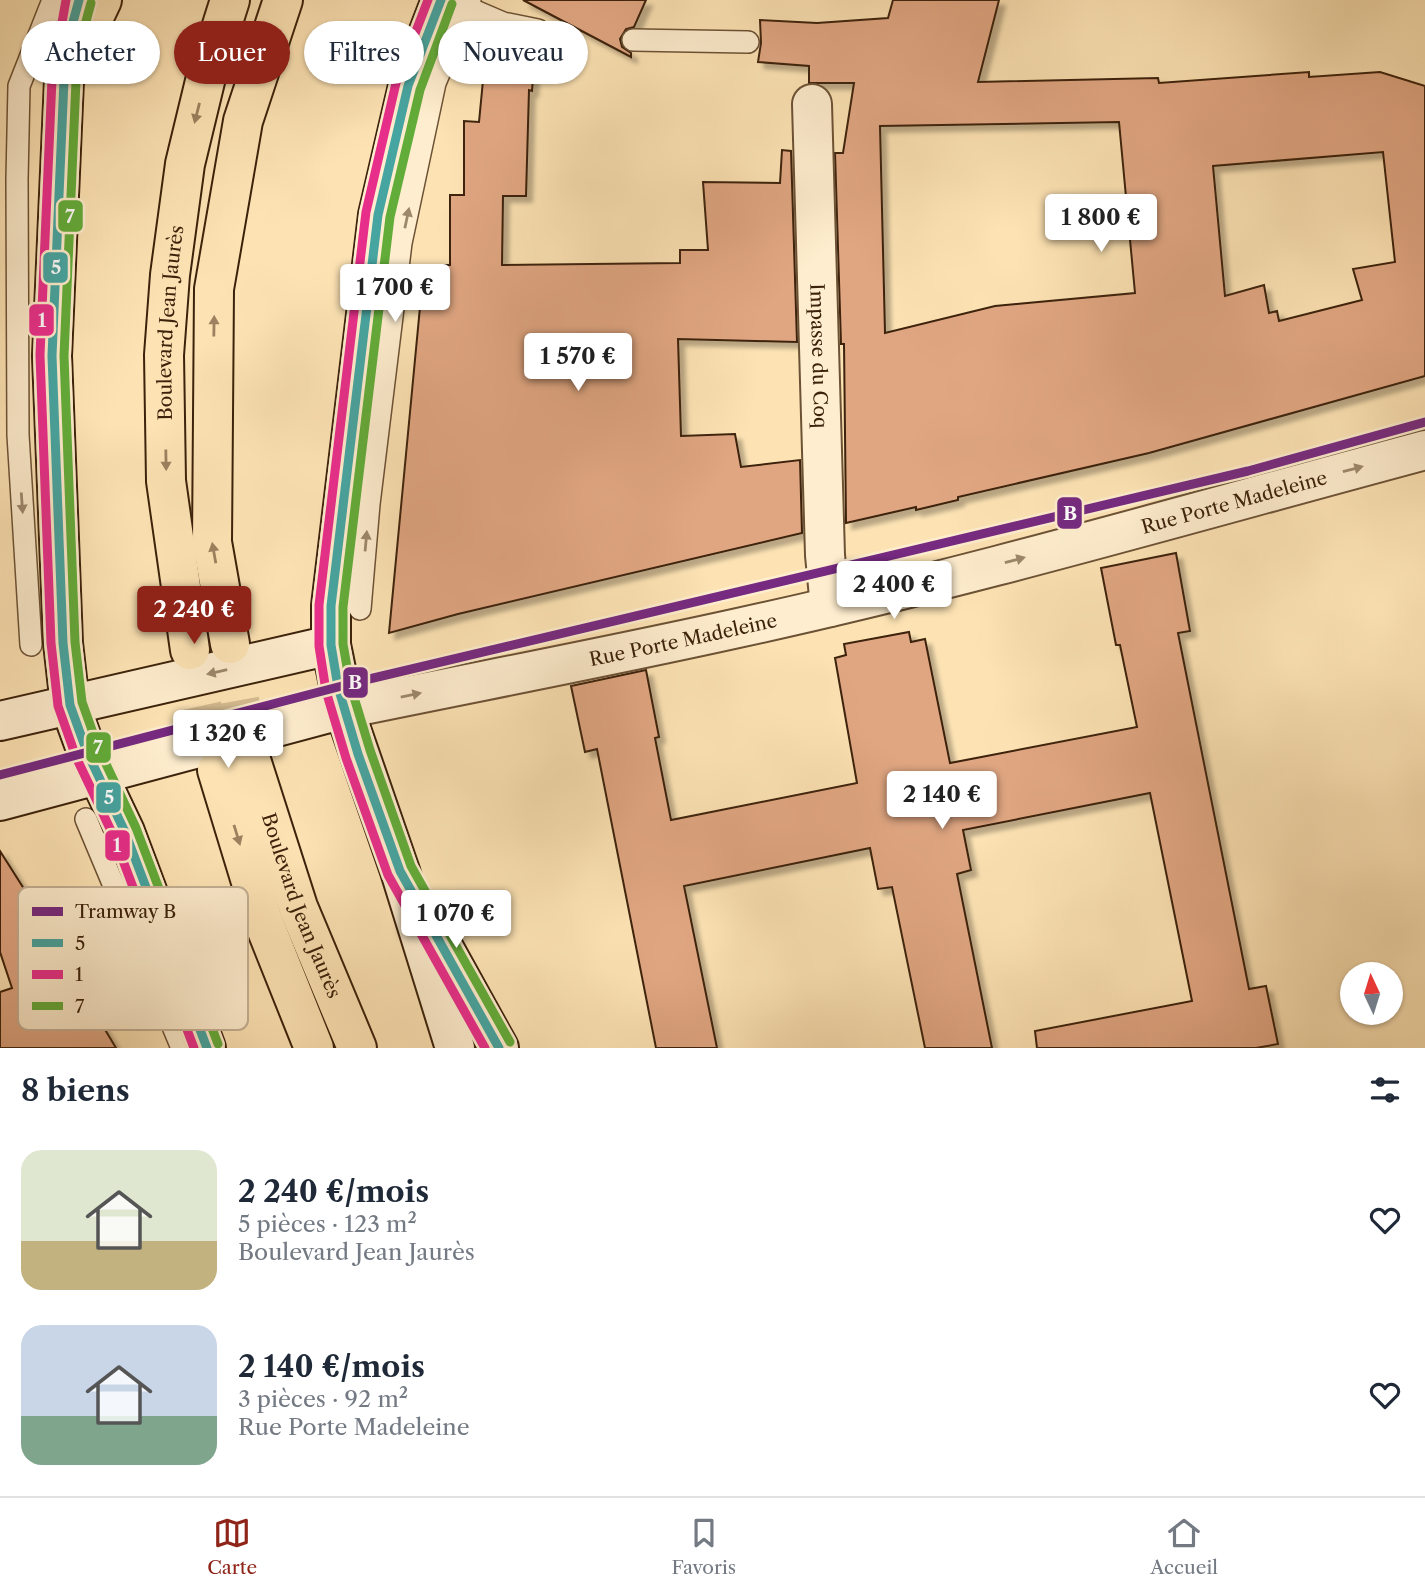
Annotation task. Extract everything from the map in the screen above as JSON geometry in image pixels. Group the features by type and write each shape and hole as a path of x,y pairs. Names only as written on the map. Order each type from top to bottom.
{"main road":[{"path":"92,21 102,0"},
{"name":"Boulevard Jean Jaurès","path":"190,650 166,481 164,355 170,275 185,164 207,73 230,0"},
{"name":"Boulevard Jean Jaurès","path":"230,644 212,542 214,289 243,121 283,0"},
{"path":"63,84 23,357 60,600 70,705 98,775 125,832 144,887"},
{"name":"Boulevard Jean Jaurès","path":"314,1048 262,918 234,765 299,907 357,1048"},
{"path":"194,1030 200,1047"}],"street":[{"path":"73,21 79,0"},
{"path":"454,1048 400,870 344,709 331,645 331,606 378,215 408,86 457,2"},
{"name":"Impasse du Coq","path":"812,104 825,555 830,607"},
{"name":"Rue Porte Madeleine","path":"0,801 344,709 830,607 1009,562 1425,450"},
{"path":"0,721 331,645"},
{"path":"400,870 499,1048"}],"lane":[{"path":"31,645 18,435 23,357 17,179 19,86 53,0"},
{"path":"360,608 369,504 401,243 435,83 457,2 499,21"},
{"path":"633,40 748,42"},
{"path":"86,819 120,887"},
{"path":"192,1030 200,1047"}],"building":[{"path":"523,0 646,0 634,27 626,29 620,39 622,47 631,53 631,57 588,34 588,21 563,21"},
{"path":"893,0 999,0 978,82 1158,78 1159,83 1309,72 1309,77 1380,72 1425,86 1425,376 1149,453 958,497 958,500 916,510 916,507 846,523 844,344 841,344 835,153 843,153 854,83 809,83 809,66 758,62 760,20 817,23 888,18","holes":["1119,122 1135,293 995,306 885,333 880,126","1383,152 1395,262 1353,269 1362,300 1279,321 1277,311 1269,313 1264,285 1225,296 1213,166"]},
{"path":"483,84 533,84 532,91 529,90 526,196 503,196 502,265 680,263 680,250 708,250 703,182 780,183 782,150 791,151 797,342 678,339 681,436 735,434 741,467 800,460 802,533 458,614 389,633 424,265 450,265 450,195 464,195 464,121 479,122"},
{"path":"1176,553 1190,631 1178,633 1249,989 1266,986 1278,1044 1256,1048 1037,1048 1035,1031 1192,1001 1150,793 963,830 971,870 957,874 992,1048 925,1048 892,887 878,889 870,848 684,886 717,1048 656,1048 597,749 585,752 571,686 646,670 659,737 655,738 671,820 857,783 835,658 846,655 844,644 909,632 911,642 925,639 950,763 1137,727 1120,645 1116,645 1101,568"},
{"path":"0,851 23,887 18,887 18,1030 105,1030 116,1048 0,1048 0,992 12,988 0,952"}],"tunnel":[{"path":"230,644 251,760"},
{"path":"190,650 217,770"}],"tram line":[{"name":"B","path":"0,775 365,680 1248,471 1425,422"}],"transit line":[{"name":"1","path":"66,0 52,79 40,355 51,643 58,706 76,757 114,837 133,887"},
{"name":"5","path":"79,0 64,80 52,356 63,643 70,705 87,752 125,832 146,887"},
{"name":"1","path":"428,0 396,83 366,212 319,605 319,646 326,691 346,758 388,875 485,1048"},
{"name":"5","path":"441,0 408,86 378,215 331,606 331,645 338,687 358,754 400,871 499,1048"},
{"name":"7","path":"91,3 76,81 64,356 75,642 82,702 98,747 136,828 158,887"},
{"name":"7","path":"452,4 420,90 390,217 343,607 343,644 350,684 370,750 411,866 510,1042"},
{"name":"1","path":"187,1030 194,1048"},
{"name":"5","path":"200,1030 207,1048"},
{"name":"7","path":"213,1030 218,1044"}]}
